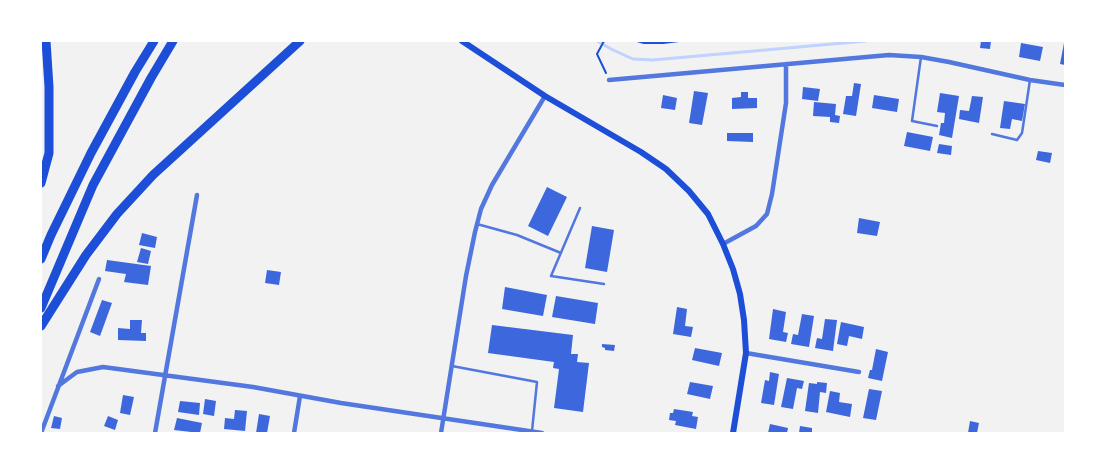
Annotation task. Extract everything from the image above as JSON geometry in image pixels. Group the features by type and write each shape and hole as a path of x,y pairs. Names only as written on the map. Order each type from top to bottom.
{"highway":[{"path":"41,183 49,154 49,87 46,41"},
{"path":"41,259 91,154 154,41"},
{"path":"41,308 93,185 173,41"},
{"path":"41,326 86,255 123,208 153,175 300,41"}],"main road":[{"path":"462,41 545,96 641,152 666,169 689,191 708,214 733,269 740,294 744,320 746,353 733,433"}],"street":[{"path":"609,80 889,55 921,57 1030,80 1065,85"},
{"path":"723,244 756,226 767,214 772,194 786,103 786,64"},
{"path":"441,433 466,276 481,209 492,185 545,96"},
{"path":"155,433 197,195"},
{"path":"41,433 99,279"},
{"path":"746,353 860,372"},
{"path":"58,386 77,372 103,368 253,387 300,396 542,433"},
{"path":"294,433 300,396"}],"lane":[{"path":"921,57 912,121 937,126"},
{"path":"992,134 1017,140 1022,133 1030,80"},
{"path":"580,208 551,276 604,284"},
{"path":"477,224 517,235 560,253"},
{"path":"452,366 537,382 532,431"}],"path":[{"path":"604,41 597,54 609,80"},
{"path":"637,41 663,44 679,41"}],"building":[{"path":"981,41 991,41 990,49 980,48"},
{"path":"1021,43 1043,47 1040,61 1019,57"},
{"path":"1065,43 1065,65 1060,64"},
{"path":"854,83 861,84 856,116 843,114 846,96 852,96"},
{"path":"803,87 820,89 818,101 802,99"},
{"path":"694,91 708,93 702,125 689,123"},
{"path":"741,92 748,92 748,98 757,98 757,108 732,109 732,98 741,97"},
{"path":"940,93 959,96 952,138 939,135 941,123 944,123 945,113 937,112"},
{"path":"663,95 677,98 675,110 661,108"},
{"path":"874,95 899,99 897,112 872,108"},
{"path":"972,96 983,97 979,123 959,119 960,110 969,111"},
{"path":"1004,101 1025,104 1022,121 1012,119 1010,129 1000,128"},
{"path":"814,102 836,104 835,115 840,116 839,123 830,122 830,117 813,116"},
{"path":"907,132 933,137 930,151 904,146"},
{"path":"727,133 753,133 753,142 727,141"},
{"path":"939,144 952,146 951,155 937,153"},
{"path":"1038,151 1052,153 1050,163 1036,160"},
{"path":"547,187 567,197 548,236 528,226"},
{"path":"859,218 880,222 877,236 857,233"},
{"path":"592,226 614,230 607,272 585,268"},
{"path":"142,233 157,237 155,248 139,245"},
{"path":"141,248 151,251 148,264 137,262"},
{"path":"107,260 151,266 148,285 124,282 126,274 105,271"},
{"path":"267,270 281,272 279,285 265,283"},
{"path":"505,287 547,295 543,316 502,309"},
{"path":"556,296 598,303 595,324 552,317"},
{"path":"102,300 112,303 100,336 90,332"},
{"path":"677,307 687,309 685,326 693,327 691,337 673,334"},
{"path":"773,309 786,312 783,332 788,333 786,342 769,339"},
{"path":"802,314 814,316 809,347 791,344 793,334 798,335"},
{"path":"825,319 837,320 833,351 815,348 817,338 822,339"},
{"path":"130,320 142,320 141,333 146,333 146,341 118,340 118,328 130,329"},
{"path":"841,322 864,327 862,339 849,336 847,346 837,344"},
{"path":"492,325 573,335 571,354 578,354 577,362 589,363 583,412 554,408 559,369 553,368 554,362 488,353"},
{"path":"602,344 615,345 614,351 605,350"},
{"path":"695,348 722,353 719,366 692,360"},
{"path":"876,349 888,352 882,381 868,378 870,370 872,370"},
{"path":"770,372 779,374 774,405 761,403 765,380 769,381"},
{"path":"787,378 804,381 802,389 797,388 793,409 781,407"},
{"path":"690,382 713,386 710,399 687,394"},
{"path":"817,382 827,383 826,393 820,392 818,413 805,411 809,383 817,384"},
{"path":"869,389 882,391 876,420 863,418"},
{"path":"830,391 840,393 839,402 852,404 850,417 826,412"},
{"path":"123,395 134,397 130,415 120,413"},
{"path":"205,399 216,401 214,416 203,414"},
{"path":"180,401 200,403 199,415 178,412"},
{"path":"674,409 693,412 692,416 698,417 696,429 675,425 676,421 669,420 670,413 673,413"},
{"path":"235,410 247,411 245,431 224,429 225,418 234,419"},
{"path":"259,414 270,416 267,433 256,433"},
{"path":"54,416 62,418 60,429 51,428"},
{"path":"108,416 118,420 115,430 104,426"},
{"path":"177,418 202,423 200,433 174,430"},
{"path":"970,421 979,423 977,433 968,433"},
{"path":"770,424 788,428 787,433 768,433"},
{"path":"800,426 812,428 812,433 799,433"}],"waterway":[{"path":"597,41 633,59 653,60 866,41"}]}
